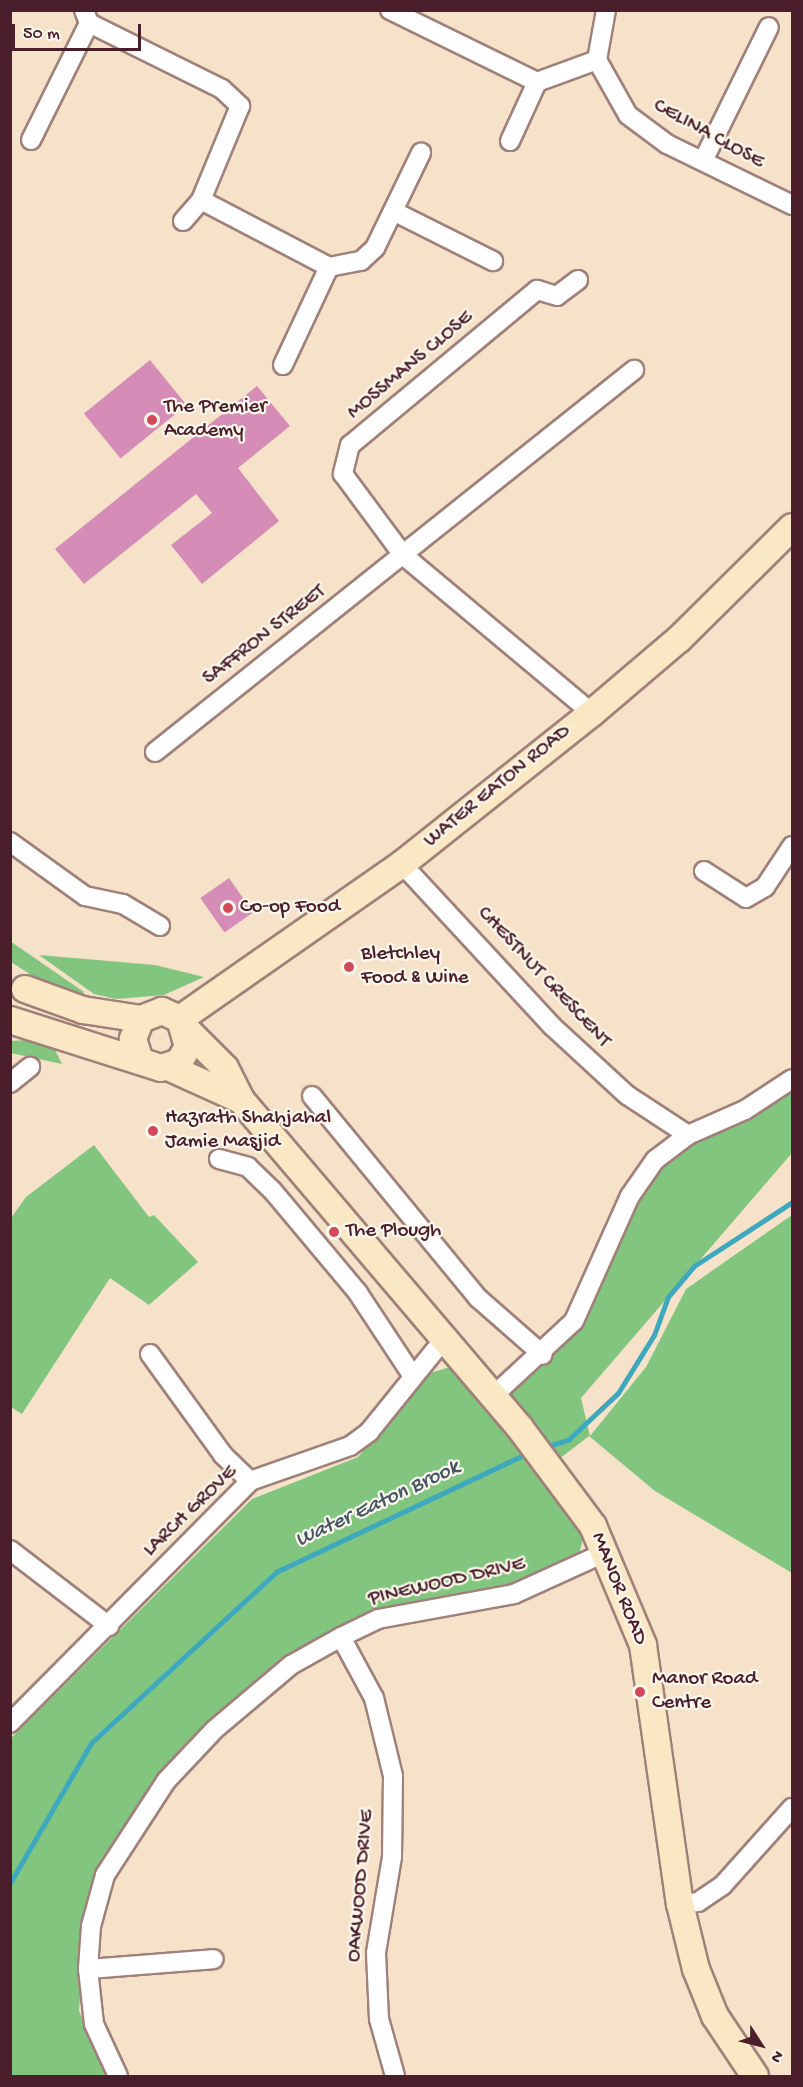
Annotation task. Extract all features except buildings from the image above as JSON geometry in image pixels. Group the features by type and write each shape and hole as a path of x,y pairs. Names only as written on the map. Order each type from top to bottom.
{"street":[{"path":"390,10 537,82"},
{"path":"510,141 537,82 597,60 606,10"},
{"path":"31,140 86,17 222,89 240,106 201,200 183,221"},
{"path":"703,161 769,27"},
{"name":"CELINA CLOSE","path":"597,60 628,115 645,131 792,205"},
{"path":"201,200 329,267 361,261 375,248 421,153"},
{"path":"393,211 493,261"},
{"path":"283,365 329,267"},
{"name":"MOSSMANS CLOSE","path":"403,555 343,474 350,445 537,290 557,296 578,280"},
{"name":"SAFFRON STREET","path":"155,753 634,370"},
{"name":"WATER EATON ROAD","path":"184,1025 402,864 592,713 680,639 792,527"},
{"path":"403,555 592,713"},
{"path":"10,842 85,896 123,904 160,926"},
{"path":"704,871 746,898 765,887 792,846"},
{"name":"CHESTNUT CRESCENT","path":"402,864 552,1026 627,1095 688,1135"},
{"path":"17,981 83,1010 141,1019 162,1011 184,1025 185,1055 168,1067 10,1020 25,1004 17,981"},
{"path":"139,1058 133,1039 141,1019"},
{"name":"MANOR ROAD","path":"184,1025 225,1068 241,1100 522,1431 593,1526 643,1645 680,1904 696,1969 715,2016 754,2076"},
{"path":"10,1083 30,1067"},
{"name":"MANOR ROAD","path":"168,1067 241,1100"},
{"path":"493,1396 543,1355 587,1299 641,1179 688,1135 753,1106 792,1079"},
{"path":"312,1096 478,1298 543,1355"},
{"path":"219,1159 248,1167 272,1190 357,1293 412,1376"},
{"name":"LARCH GROVE","path":"10,1724 250,1481 350,1446 369,1432 444,1339"},
{"path":"150,1354 223,1455 250,1481"},
{"path":"10,1550 109,1626"},
{"name":"PINEWOOD DRIVE","path":"118,2076 94,2024 88,1969 91,1926 105,1875 166,1781 214,1730 291,1665 341,1637 378,1619 514,1594 604,1553"},
{"name":"OAKWOOD DRIVE","path":"341,1637 374,1698 393,1776 392,1857 375,1953 379,2019 395,2076"},
{"path":"680,1904 698,1902 722,1886 792,1808"},
{"path":"88,1969 214,1959"}],"green space":[{"path":"10,941 84,992 81,997 42,982 11,962"},
{"path":"39,955 155,965 204,977 164,995 116,999 94,994"},
{"path":"27,1040 53,1046 62,1064 11,1053 10,1041"},
{"path":"792,1091 792,1153 581,1398 590,1436 646,1367 686,1289 792,1215 792,1573 655,1491 589,1436 550,1466 584,1534 579,1555 515,1585 372,1610 281,1658 158,1779 85,1930 79,2011 110,2076 11,2076 11,1738 252,1499 358,1457 427,1374 450,1367 490,1415 584,1319 637,1200 658,1169 692,1141 759,1114"},
{"path":"94,1145 149,1217 154,1215 198,1262 149,1305 110,1278 22,1414 11,1407 11,1218 26,1197"}],"waterway":[{"name":"Water Eaton Brook","path":"545,1447 569,1439 618,1393 654,1335 668,1297 694,1266 792,1202"},
{"name":"Water Eaton Brook","path":"10,1883 91,1743 276,1572 530,1452"}],"place":[{"name":"The Premier Academy","path":"152,420"},
{"name":"Co-op Food","path":"228,908"},
{"name":"Bletchley Food & Wine","path":"349,967"},
{"name":"Hazrath Shahjahal Jamie Masjid","path":"153,1131"},
{"name":"The Plough","path":"334,1232"},
{"name":"Manor Road Centre","path":"640,1692"}]}
